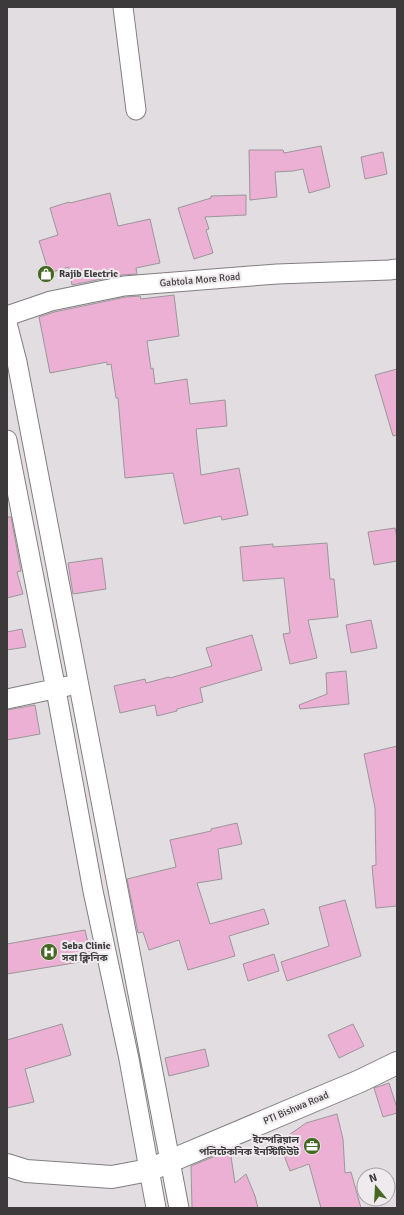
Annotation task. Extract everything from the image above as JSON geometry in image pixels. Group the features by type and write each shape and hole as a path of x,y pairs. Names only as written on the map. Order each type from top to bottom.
{"highway":[{"name":"PTI Bishwa Road","path":"7,1165 26,1171 112,1177 148,1170 360,1081 397,1063"}],"street":[{"path":"124,7 136,110"},
{"name":"Gabtola More Road","path":"7,316 51,301 124,286 277,274 397,269"},
{"path":"7,323 17,362 179,1208"},
{"path":"7,440 86,852 129,1059 156,1208"},
{"path":"7,699 56,690 79,683"},
{"path":"86,852 110,847"}],"building":[{"path":"321,146 330,187 309,193 303,169 275,172 277,197 250,200 249,150 283,150 284,153"},
{"path":"383,152 387,174 365,179 361,157"},
{"path":"110,193 118,226 150,219 160,263 136,268 137,274 122,275 72,285 69,267 49,273 39,241 58,235 50,208 69,202"},
{"path":"246,195 246,215 205,217 209,229 206,230 213,253 194,259 178,208 211,198 211,196"},
{"path":"174,295 179,336 147,341 155,384 187,379 190,404 225,400 227,426 196,429 201,475 239,468 248,515 222,520 221,516 184,524 173,473 125,478 118,398 116,398 111,364 107,365 107,362 50,373 39,317 54,312 126,297 140,296 141,299"},
{"path":"397,369 397,435 393,436 375,375"},
{"path":"7,517 11,517 21,571 17,572 23,594 7,598"},
{"path":"395,528 397,538 397,561 374,565 368,532"},
{"path":"327,543 330,579 334,579 338,617 308,620 317,658 290,664 283,634 290,633 284,578 243,581 240,547 273,544 273,547"},
{"path":"102,558 106,589 73,594 68,563"},
{"path":"371,620 377,648 351,653 346,625"},
{"path":"22,629 26,647 7,650 7,632"},
{"path":"252,635 262,670 200,688 203,702 177,709 177,711 157,716 155,705 120,713 114,686 145,679 146,683 212,666 206,648"},
{"path":"346,671 349,704 300,709 299,705 327,694 326,673"},
{"path":"35,705 40,734 7,740 7,710"},
{"path":"397,746 397,906 376,908 372,866 376,865 375,808 364,754"},
{"path":"237,823 242,844 218,849 222,879 197,883 210,924 264,909 269,924 229,936 235,956 188,970 179,940 149,950 143,932 138,933 127,879 176,867 170,840 211,831 211,829"},
{"path":"345,900 361,956 287,981 281,962 329,946 319,907"},
{"name":"Seba Clinic সবা ক্লিনিক","path":"85,930 92,960 7,974 7,944"},
{"path":"274,954 279,971 248,981 243,964"},
{"path":"62,1024 71,1055 25,1069 34,1102 7,1108 7,1040"},
{"path":"353,1024 364,1046 339,1058 328,1035"},
{"path":"205,1049 209,1066 169,1076 165,1058"},
{"path":"389,1083 397,1108 397,1113 383,1117 374,1088"},
{"path":"337,1114 343,1139 345,1173 351,1172 356,1190 356,1207 361,1208 321,1208 309,1164 290,1171 279,1142 306,1123"},
{"path":"230,1150 235,1183 246,1174 258,1208 192,1208 191,1166"}],"place":[{"name":"Rajib Electric","path":"46,274"},
{"name":"Seba Clinic সবা ক্লিনিক","path":"49,952"},
{"name":"ইম্পেরিয়াল পলিটেকনিক ইনস্টিটিউট","path":"312,1146"}]}
